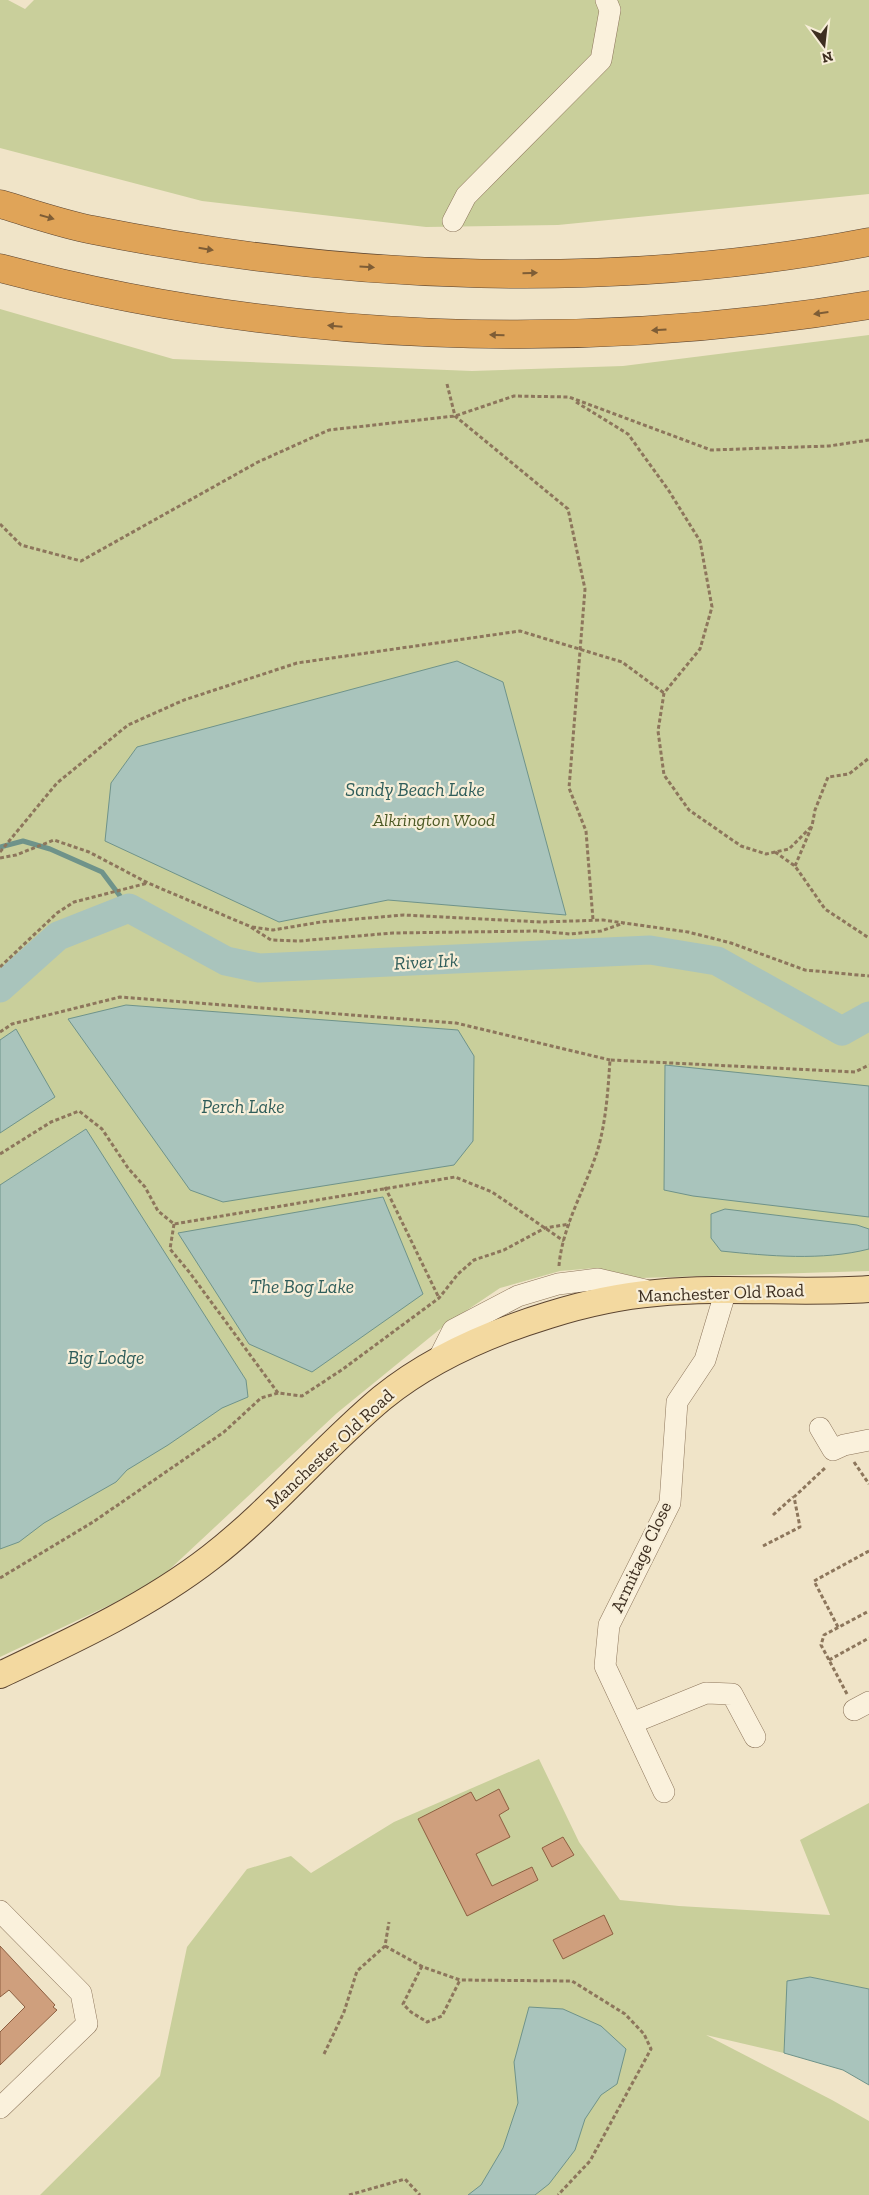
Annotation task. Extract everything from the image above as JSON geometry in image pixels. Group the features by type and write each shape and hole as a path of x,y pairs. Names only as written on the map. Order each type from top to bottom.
{"highway":[{"path":"0,204 92,230 312,264 395,269 488,273 588,272 671,268 759,259 869,242"},
{"path":"0,268 68,286 189,308 284,321 386,331 511,335 630,332 724,325 869,305"}],"main road":[{"name":"Manchester Old Road","path":"0,1675 139,1605 180,1579 212,1556 254,1520 342,1434 383,1397 437,1362 496,1333 550,1314 618,1298 658,1292 869,1289"}],"street":[{"path":"453,221 466,196 601,60 610,10 606,0"},
{"path":"437,1362 453,1330 518,1296 562,1283 598,1278 658,1292"},
{"name":"Armitage Close","path":"664,1792 605,1666 609,1625 670,1503 677,1402 704,1360 726,1290"},
{"path":"820,1428 833,1450 844,1445 869,1440"},
{"path":"632,1723 706,1693 732,1694 755,1737"},
{"path":"0,1911 80,1993 88,2024 0,2108"}],"path":[{"path":"447,384 455,416 568,509 585,589 569,788 586,831 593,920"},
{"path":"0,524 21,545 81,560 258,462 330,430 455,416 514,396 569,397 711,450 829,446 869,440"},
{"path":"569,397 628,434 669,491 700,541 712,607 700,649 664,694 658,731 664,775 689,810 742,846 766,854 789,849 812,826"},
{"path":"0,852 57,783 128,725 194,697 297,664 520,631 622,662 664,694"},
{"path":"795,866 812,826 815,810 828,777 849,774 869,758"},
{"path":"0,858 26,852 54,840 90,852 148,883 249,926 271,940 300,941 393,933 537,931 570,934 601,931 624,923"},
{"path":"775,852 795,866 826,909 869,936"},
{"path":"0,967 57,914 74,902 148,883"},
{"path":"249,926 273,930 321,922 404,915 531,921 593,920 688,932 731,943 805,970 869,976"},
{"path":"0,1032 12,1024 120,997 456,1023 610,1060 855,1072 869,1065"},
{"path":"562,1283 559,1264 564,1241 597,1150 605,1111 610,1060"},
{"path":"0,1154 51,1122 79,1111 102,1129 128,1168 145,1188 158,1211 174,1224 385,1187 455,1177 492,1192 564,1241"},
{"path":"385,1187 439,1298"},
{"path":"174,1224 170,1249 278,1393"},
{"path":"0,1578 93,1522 224,1432 261,1398 278,1393 302,1396 439,1298 458,1274 474,1260 518,1243 545,1228 570,1224"},
{"path":"853,1460 869,1484"},
{"path":"773,1515 828,1464"},
{"path":"763,1546 800,1526 794,1497"},
{"path":"838,1628 814,1581 869,1551"},
{"path":"862,1706 829,1660 821,1645 824,1635 869,1610"},
{"path":"829,1660 869,1638"},
{"path":"324,2054 344,2012 356,1971 386,1946 389,1922"},
{"path":"386,1946 422,1966 460,1980 572,1981 625,2014 644,2034 651,2048 590,2161 558,2195"},
{"path":"422,1966 403,2004 411,2012 427,2022 442,2016 460,1980"},
{"path":"349,2195 405,2179 420,2195"}],"green space":[{"path":"0,0 8,0 25,9 34,0 869,0 869,194 558,225 426,227 202,201 0,148"},
{"name":"Alkrington Wood","path":"0,309 173,359 472,371 623,366 869,335 869,1271 640,1278 596,1268 560,1271 500,1288 445,1325 337,1413 154,1584 0,1657"},
{"path":"539,1759 579,1842 620,1900 679,1906 830,1915 800,1840 869,1803 869,1989 810,1977 786,2026 784,2053 706,2035 869,2121 869,2195 40,2195 160,2076 187,1947 247,1869 291,1856 311,1873 394,1822"}],"water":[{"name":"Sandy Beach Lake","path":"457,661 503,682 566,915 388,900 279,922 105,841 111,783 137,747"},
{"name":"Perch Lake","path":"126,1005 458,1030 474,1056 473,1141 454,1165 223,1202 190,1190 68,1019"},
{"path":"16,1029 55,1097 0,1133 0,1040"},
{"path":"665,1065 869,1086 869,1217 693,1196 664,1190"},
{"name":"Big Lodge","path":"86,1129 246,1380 248,1397 222,1408 127,1470 116,1482 44,1523 19,1542 0,1549 0,1185"},
{"name":"The Bog Lake","path":"383,1197 423,1294 312,1372 249,1344 178,1233"},
{"path":"725,1209 857,1225 869,1229 869,1249 851,1253 814,1256 777,1256 721,1251 711,1238 711,1214"},
{"path":"810,1977 869,1989 869,2085 843,2070 784,2053 787,1981"},
{"path":"529,2007 563,2009 601,2026 626,2049 617,2084 601,2095 585,2119 575,2150 549,2184 535,2195 468,2195 481,2185 503,2148 518,2103 514,2062"}],"building":[{"path":"499,1789 509,1809 499,1815 510,1837 476,1854 492,1886 532,1867 538,1880 467,1916 418,1819 471,1792 476,1801"},
{"path":"563,1837 574,1855 552,1867 542,1848"},
{"path":"604,1915 613,1934 563,1959 553,1940"},
{"path":"0,1946 55,2005 53,2007 57,2010 0,2065 0,2032 25,2007 9,1990 0,1997"}],"waterway":[{"path":"0,847 23,841 50,849 102,872 129,908"},
{"name":"River Irk","path":"0,988 58,936 129,908 226,961 259,968 650,950 717,961 842,1031 869,1016"}]}
